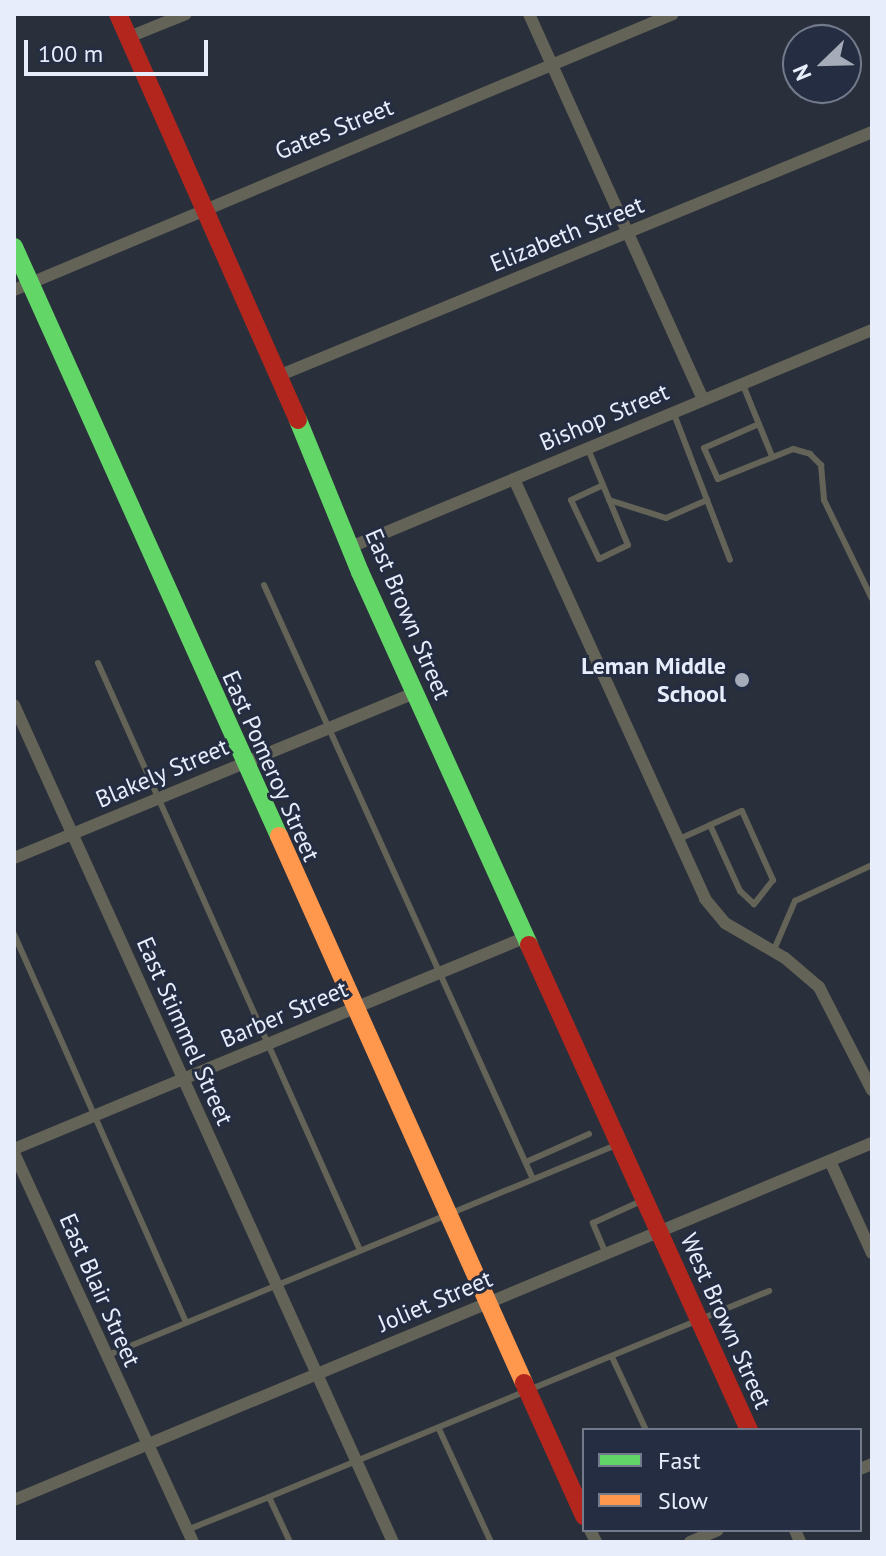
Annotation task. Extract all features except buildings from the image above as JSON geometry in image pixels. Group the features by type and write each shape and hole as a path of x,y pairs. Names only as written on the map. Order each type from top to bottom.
{"street":[{"name":"East Brown Street","path":"118,14 415,693 659,1232"},
{"path":"129,37 186,14"},
{"path":"529,14 703,400"},
{"name":"Gates Street","path":"22,286 204,207 673,14"},
{"name":"Elizabeth Street","path":"278,376 872,132"},
{"name":"East Pomeroy Street","path":"14,247 22,286 244,763 582,1512"},
{"name":"Bishop Street","path":"353,546 872,330"},
{"path":"514,479 677,840 715,912 741,935 797,966 829,999 872,1090"},
{"name":"Blakely Street","path":"14,858 415,693"},
{"name":"East Stimmel Street","path":"14,705 393,1542"},
{"name":"Barber Street","path":"14,1151 526,937"},
{"name":"Joliet Street","path":"14,1500 872,1143"},
{"name":"East Blair Street","path":"14,1151 190,1536"},
{"path":"830,1161 871,1251"},
{"name":"West Brown Street","path":"659,1232 748,1428"}],"lane":[{"path":"743,384 772,456"},
{"path":"673,413 730,560"},
{"path":"759,424 704,448 718,479 793,449 821,465 824,500 872,599"},
{"path":"587,448 603,485 628,545 599,559 571,500 603,485"},
{"path":"609,500 666,518 707,500"},
{"path":"264,585 533,1179"},
{"path":"98,663 360,1250"},
{"path":"677,840 710,825 742,811 773,880 754,904 740,891 710,825"},
{"path":"773,952 795,901 872,865"},
{"path":"14,934 186,1322"},
{"path":"526,1162 589,1134"},
{"path":"106,1356 619,1144"},
{"path":"606,1254 593,1223 644,1199"},
{"path":"190,1536 269,1497 358,1464 769,1291"},
{"path":"612,1357 645,1428"},
{"path":"439,1429 491,1542"},
{"path":"269,1497 290,1542"}],"traffic: fast":[{"path":"14,247 279,836"},
{"path":"298,420 360,572 529,945"}],"traffic: slow":[{"path":"279,836 524,1383"}],"traffic: jam":[{"path":"118,14 298,420"},
{"path":"529,945 748,1428"},
{"path":"524,1383 582,1512"}],"place":[{"name":"Leman Middle School","path":"742,680"}]}
